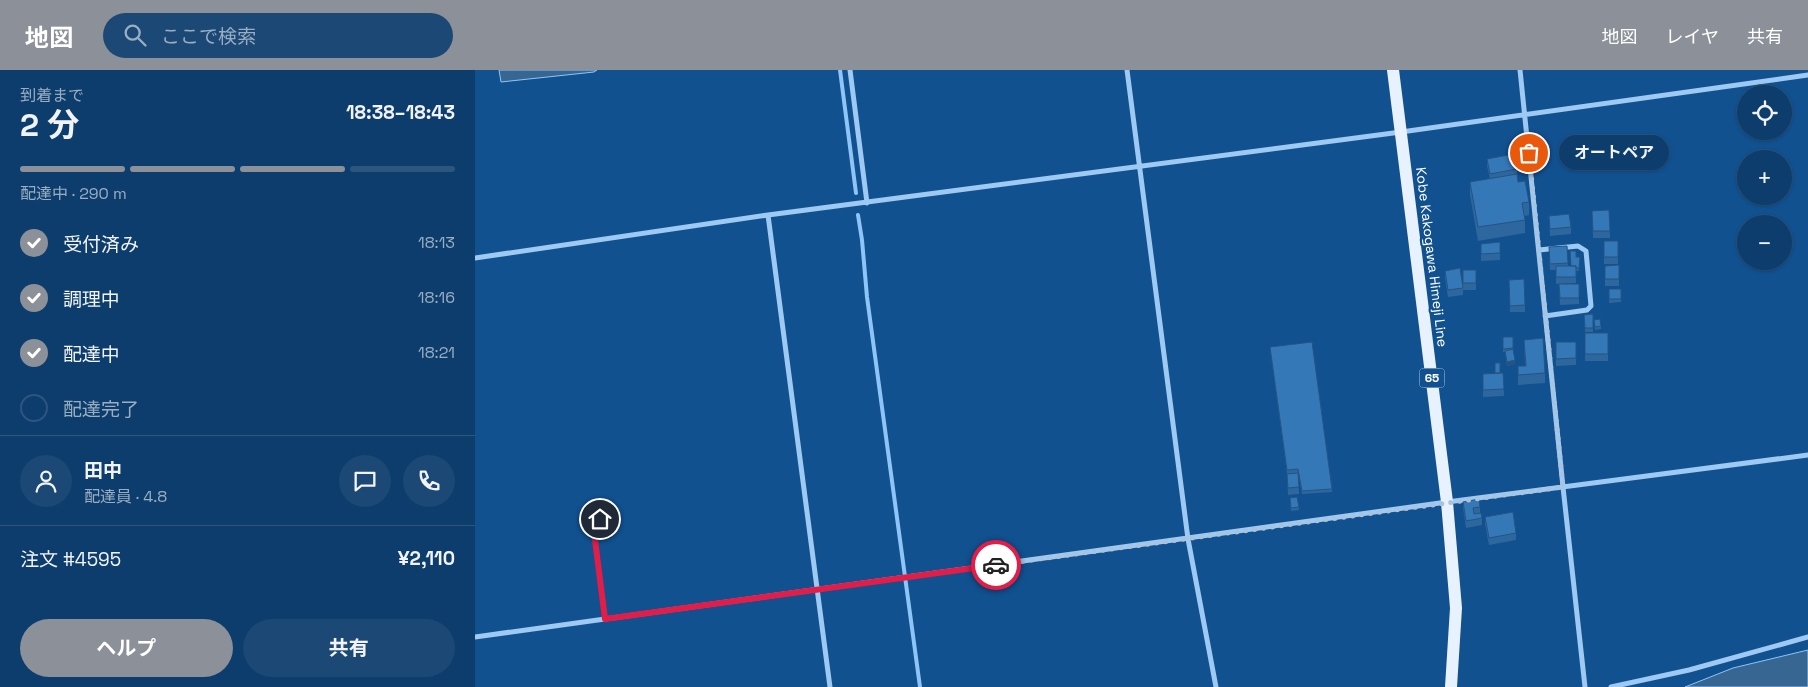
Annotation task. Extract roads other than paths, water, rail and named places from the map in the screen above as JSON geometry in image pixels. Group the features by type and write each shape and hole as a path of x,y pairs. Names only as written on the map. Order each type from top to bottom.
{"main road":[{"name":"Kobe Kakogawa Himeji Line","path":"1393,70 1447,502 1456,608 1451,687"}],"street":[{"path":"850,70 867,202"},
{"path":"1127,70 1138,167 1188,539 1216,687"},
{"path":"1520,70 1585,687"},
{"path":"475,258 867,202 1401,132 1808,75"},
{"path":"768,216 831,687"},
{"path":"1539,250 1578,246 1586,252 1591,306 1587,310 1545,316"},
{"path":"475,637 1447,502 1808,455"},
{"path":"1611,687 1689,670 1808,637"}],"lane":[{"path":"605,619 594,532 607,506"}],"water":[{"path":"499,70 597,70 594,72 501,82"},
{"path":"1808,650 1808,687 1685,687 1733,668"}],"waterway":[{"path":"840,70 856,193"},
{"path":"858,215 867,297 920,687"}],"place":[{"name":"オートペア","path":"1529,153"}]}
